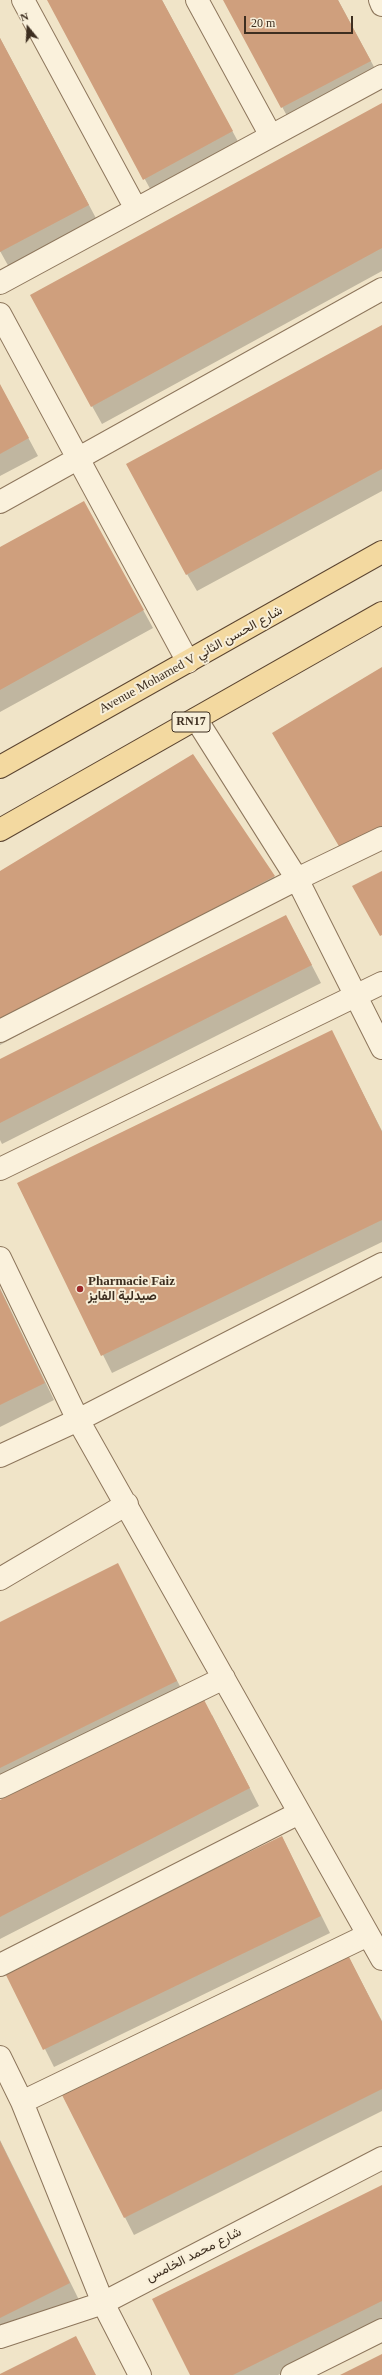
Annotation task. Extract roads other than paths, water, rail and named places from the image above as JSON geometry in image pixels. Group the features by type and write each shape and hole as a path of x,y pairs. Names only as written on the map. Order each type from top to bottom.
{"main road":[{"name":"Avenue Mohamed V شارع الحسن الثاني","path":"0,767 382,552"},
{"name":"RN17","path":"0,830 382,613"}],"street":[{"path":"23,0 136,209"},
{"path":"197,0 271,136"},
{"path":"380,0 382,4"},
{"path":"0,283 382,76"},
{"path":"0,502 382,290"},
{"path":"0,314 188,662"},
{"path":"196,719 297,879 382,1048"},
{"path":"0,1031 297,879 382,838"},
{"path":"0,1169 382,983"},
{"path":"0,1258 78,1420 127,1504 299,1813 382,1958"},
{"path":"0,1456 78,1420 382,1264"},
{"path":"0,1579 127,1504"},
{"path":"0,1787 224,1678"},
{"path":"0,1965 299,1813"},
{"path":"22,2102 368,1935"},
{"path":"0,2057 22,2102 102,2303 140,2375"},
{"name":"شارع محمد الخامس","path":"0,2337 102,2303 382,2158"},
{"path":"292,2375 382,2330"}],"place":[{"name":"Pharmacie Faiz صيدلية الفايز","path":"80,1289"}]}
